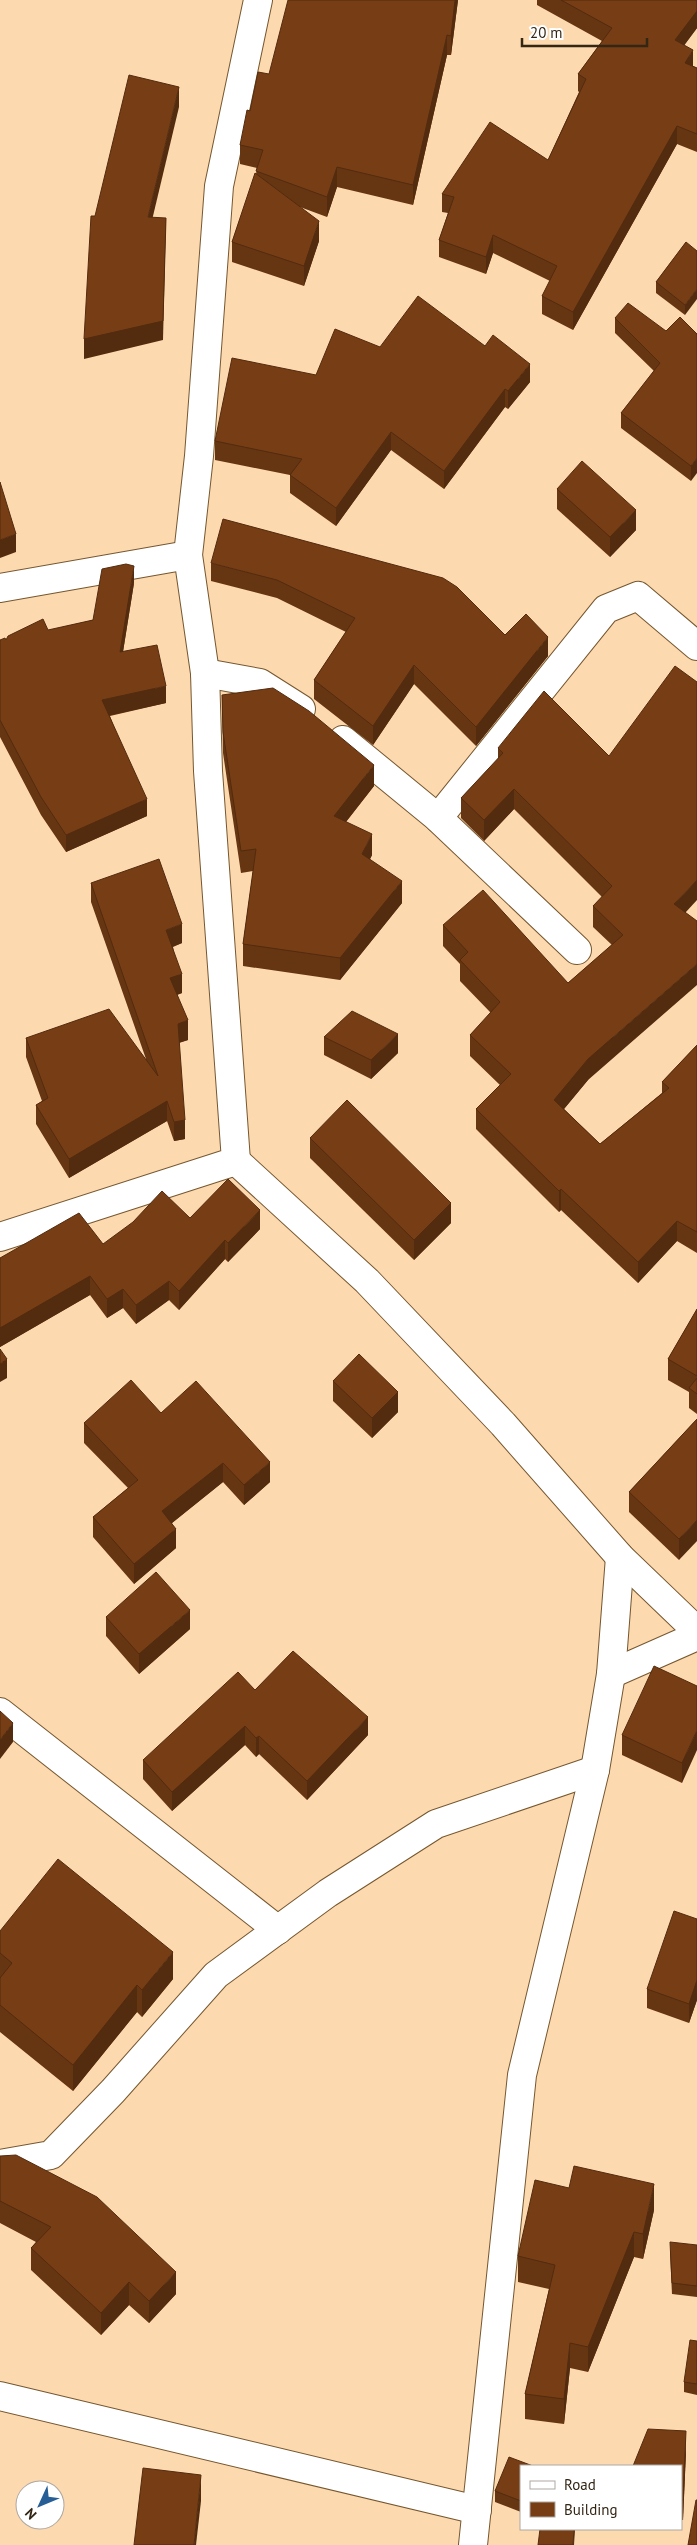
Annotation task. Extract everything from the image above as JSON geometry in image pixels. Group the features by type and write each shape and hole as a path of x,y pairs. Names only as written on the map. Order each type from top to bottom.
{"street":[{"path":"258,0 219,186 199,456 188,556 206,673 208,771 236,1161 367,1281 503,1424 620,1557 697,1631"},
{"path":"0,588 188,556"},
{"path":"438,818 606,609 638,596 697,646"},
{"path":"206,673 260,683 318,720 438,818 577,950"},
{"path":"0,1237 236,1161"},
{"path":"473,2545 522,2075 595,1770 611,1674 620,1557"},
{"path":"611,1674 697,1636"},
{"path":"0,1712 278,1930"},
{"path":"0,2164 51,2155 112,2091 216,1975 328,1893 436,1824 595,1770"},
{"path":"0,2396 477,2510"}],"building":[{"path":"288,0 455,0 451,36 447,35 413,185 337,167 327,197 256,171 263,150 240,145 247,110 250,111 258,72 269,74"},
{"path":"561,0 697,0 697,11 675,40 693,50 685,63 697,68 697,134 677,126 573,312 542,296 557,266 493,235 486,257 439,240 454,197 442,194 490,122 548,160 586,79 578,74 612,28"},
{"path":"129,75 179,87 148,217 166,218 163,321 84,339 91,216 95,216"},
{"path":"255,173 319,221 304,266 232,242"},
{"path":"686,242 697,251 697,289 685,305 656,282"},
{"path":"418,296 485,346 493,335 530,364 508,391 505,389 444,471 391,432 336,508 290,475 302,459 215,441 232,358 316,375 335,329 380,347"},
{"path":"628,303 666,331 680,317 697,334 697,458 691,466 621,413 660,363 615,318"},
{"path":"582,461 636,510 610,537 557,489"},
{"path":"0,482 16,534 0,540"},
{"path":"223,519 443,578 457,587 505,635 526,614 548,637 476,727 414,665 373,726 314,680 355,618 277,580 211,563"},
{"path":"126,564 134,566 120,652 157,645 166,686 102,700 147,799 66,835 41,797 0,720 0,640 5,638 6,640 8,636 43,619 48,630 93,620 102,569"},
{"path":"675,666 697,682 697,880 674,904 697,921 697,964 588,1059 554,1100 600,1144 669,1088 662,1082 697,1045 697,1232 677,1221 638,1262 561,1189 559,1191 476,1109 511,1074 470,1035 500,1002 460,960 468,952 443,925 483,890 568,983 623,935 593,906 612,886 514,789 484,820 461,798 503,753 498,748 544,691 609,756"},
{"path":"273,688 309,711 374,765 334,816 372,834 362,854 402,881 340,958 243,944 256,849 241,851 223,732 222,695"},
{"path":"159,859 182,924 166,930 182,974 170,978 188,1020 178,1024 185,1120 174,1122 167,1101 69,1159 36,1105 48,1098 26,1038 109,1009 158,1076 91,883"},
{"path":"352,1011 398,1034 371,1060 324,1037"},
{"path":"347,1100 451,1203 414,1240 310,1138"},
{"path":"228,1179 260,1210 228,1243 225,1240 179,1291 169,1281 136,1305 123,1289 107,1299 90,1276 0,1328 0,1258 79,1213 103,1244 133,1222 162,1191 190,1218"},
{"path":"697,1309 697,1376 668,1359"},
{"path":"0,1349 7,1359 0,1364"},
{"path":"359,1354 398,1392 372,1418 333,1381"},
{"path":"697,1378 697,1394 689,1388"},
{"path":"131,1380 161,1413 196,1381 270,1462 244,1485 223,1463 162,1511 176,1529 134,1564 93,1517 138,1480 84,1423"},
{"path":"697,1419 697,1520 679,1539 629,1492"},
{"path":"156,1572 190,1610 139,1654 106,1617"},
{"path":"293,1651 368,1717 307,1781 259,1736 256,1738 245,1726 172,1792 143,1760 238,1672 255,1690"},
{"path":"654,1666 697,1686 697,1730 682,1763 622,1735"},
{"path":"0,1711 13,1723 0,1740"},
{"path":"58,1859 173,1952 142,1990 137,1985 73,2065 0,2005 0,1978 12,1963 0,1953 0,1931"},
{"path":"674,1911 697,1919 697,1980 689,2004 647,1989"},
{"path":"16,2155 97,2197 176,2272 149,2301 129,2282 101,2313 31,2248 51,2227 0,2201 0,2156"},
{"path":"574,2166 654,2184 643,2234 634,2232 588,2347 570,2343 564,2399 525,2394 555,2265 518,2256 535,2180 569,2188"},
{"path":"670,2242 697,2245 697,2286 672,2283"},
{"path":"690,2340 697,2341 697,2384 684,2382"},
{"path":"648,2429 686,2431 683,2500 682,2465 633,2465"},
{"path":"509,2457 530,2465 520,2465 520,2501 495,2491"},
{"path":"143,2468 201,2475 194,2545 134,2545"},
{"path":"696,2500 697,2545 688,2545"},
{"path":"540,2530 574,2530 573,2545 538,2545"}]}
